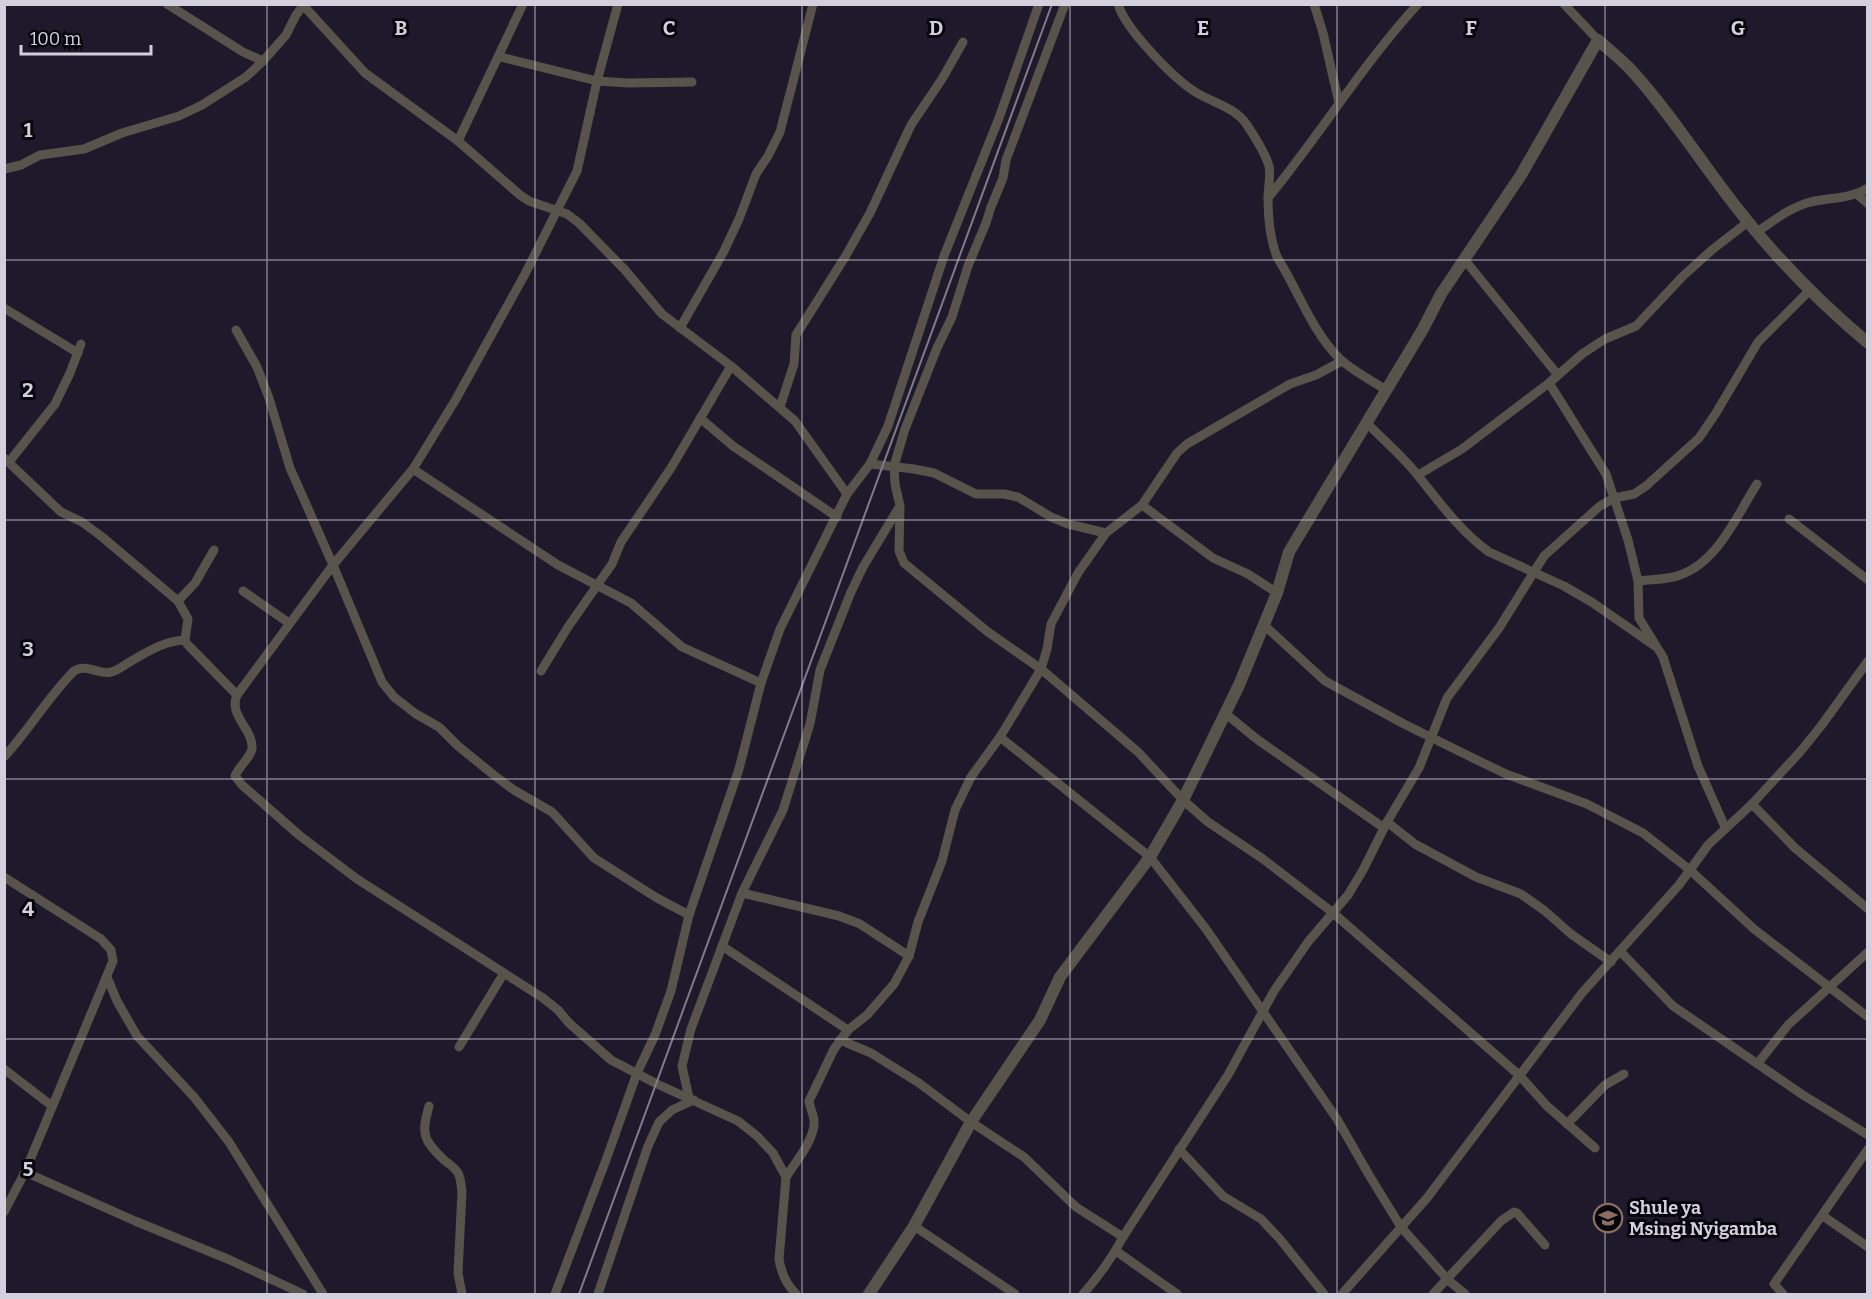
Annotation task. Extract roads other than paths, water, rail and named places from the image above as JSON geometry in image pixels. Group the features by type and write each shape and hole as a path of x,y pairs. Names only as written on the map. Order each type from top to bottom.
{"street":[{"path":"167,4 243,52 263,61"},
{"path":"458,141 524,4"},
{"path":"618,4 597,81 577,171 482,353 413,469 333,565 237,695 235,699 237,713 253,747 235,776 298,835 357,879 543,998 611,1060 738,1121 772,1154 786,1177"},
{"path":"680,328 723,254 756,174 780,132 813,4"},
{"path":"555,1294 670,991 689,915 739,769 761,683 780,628 847,494 870,464 888,426 944,256 999,118 1039,4"},
{"path":"1065,4 1006,160 1003,178 968,266 952,317 937,348 905,429 894,466 900,506 899,551 904,563 988,632 1041,669 1138,752 1183,800 1208,822 1263,859 1332,912 1519,1076 1547,1106 1595,1148"},
{"path":"1118,4 1123,18 1167,68 1189,88 1232,111 1245,122 1269,167 1268,198 1273,247 1277,257 1319,331 1342,361 1386,390"},
{"path":"1314,4 1339,103"},
{"path":"1268,198 1381,47 1418,4"},
{"path":"1564,4 1631,70 1753,227 1809,291 1868,343"},
{"path":"4,169 21,165 40,155 84,149 122,133 179,116 223,93 263,61 286,35 303,5 365,73 458,141 520,195 529,201 567,214 579,223 625,270 662,314 731,366 795,421 847,494"},
{"path":"869,1294 914,1226 971,1122 1029,1038 1060,977 1150,857 1183,800 1226,714 1277,593 1289,552 1423,329 1441,294 1521,175 1598,40"},
{"path":"780,407 794,364 796,335 870,213 911,125 942,79 963,42"},
{"path":"500,57 597,81 692,82"},
{"path":"1418,475 1462,449 1549,383 1582,354 1605,339 1636,326 1706,256 1753,227 1808,203 1858,195 1868,188"},
{"path":"1858,195 1868,204"},
{"path":"1464,259 1557,374"},
{"path":"1083,1294 1101,1274 1228,1075 1281,981 1353,887 1385,825 1419,768 1447,698 1499,628 1544,556 1585,517 1614,498 1634,494 1646,486 1699,438 1758,342 1809,291"},
{"path":"4,308 80,349 55,404 7,460 61,512 82,522 101,536 178,601 188,619 185,640 190,650 237,695"},
{"path":"236,330 257,367 284,443 290,468 382,682 394,697 416,714 439,727 470,756 514,790 552,812 594,858 657,898 689,915"},
{"path":"796,1294 788,1285 779,1258 786,1177 803,1153 813,1129 810,1095 840,1040 848,1030 867,1015 894,984 909,957 918,922 942,861 955,810 970,777 1000,737 1041,669 1051,624 1078,573 1106,533 1142,505 1177,453 1187,444 1229,422 1290,384 1316,375 1342,361"},
{"path":"541,671 568,627 612,564 621,542 671,468 731,366"},
{"path":"1549,383 1606,474 1628,540 1638,581 1639,618 1663,657 1698,766 1725,827"},
{"path":"700,418 733,446 837,517"},
{"path":"1367,423 1418,475 1449,514 1480,546 1564,586 1658,648"},
{"path":"870,464 934,473 976,494 1004,494 1018,497 1060,520 1106,533"},
{"path":"413,469 558,565 631,603 682,647 761,683"},
{"path":"1638,581 1679,576 1702,561 1719,546 1757,484"},
{"path":"1142,505 1213,558 1248,574 1277,593"},
{"path":"692,1099 682,1066 694,1019 742,892 783,810 810,724 820,670 851,592 863,567 900,506"},
{"path":"1789,519 1868,580"},
{"path":"178,601 195,583 214,550"},
{"path":"243,591 289,623"},
{"path":"1264,625 1325,681 1506,774 1587,804 1643,833 1690,870 1754,929 1868,1017"},
{"path":"4,757 17,743 43,706 74,671 88,668 101,672 115,671 159,645 170,641 185,640"},
{"path":"1342,1294 1427,1198 1582,993 1690,870 1708,845 1752,804 1807,743 1868,661"},
{"path":"1226,714 1274,751 1415,844 1476,877 1521,894 1611,962"},
{"path":"1000,737 1150,857 1206,929 1337,1119 1401,1227 1448,1280 1465,1294"},
{"path":"1752,804 1795,848 1868,909"},
{"path":"4,877 101,939 112,955 113,961 25,1172 4,1212"},
{"path":"742,892 839,916 860,924 909,957"},
{"path":"722,946 848,1030"},
{"path":"1620,951 1673,1006 1821,1107 1868,1136"},
{"path":"1758,1063 1788,1025 1868,952"},
{"path":"459,1047 504,973"},
{"path":"107,977 117,1001 137,1036 194,1097 229,1142 322,1294"},
{"path":"840,1040 894,1066 1024,1157 1076,1207 1123,1237"},
{"path":"4,1069 52,1106"},
{"path":"1568,1124 1605,1085 1624,1074"},
{"path":"598,1294 648,1146 659,1122 672,1110 692,1099"},
{"path":"429,1106 424,1123 426,1139 429,1145 456,1170 460,1179 462,1192 458,1273 462,1294"},
{"path":"1179,1149 1222,1196 1261,1219 1324,1294"},
{"path":"1783,1294 1774,1284 1868,1149"},
{"path":"25,1172 135,1221 231,1260 303,1294"},
{"path":"1433,1294 1501,1221 1514,1212 1545,1245"},
{"path":"1822,1216 1868,1247"},
{"path":"914,1226 1015,1294"},
{"path":"1116,1251 1177,1294"}],"railway":[{"path":"579,1294 1052,4"}],"place":[{"name":"Shule ya Msingi Nyigamba","path":"1608,1218"}]}
